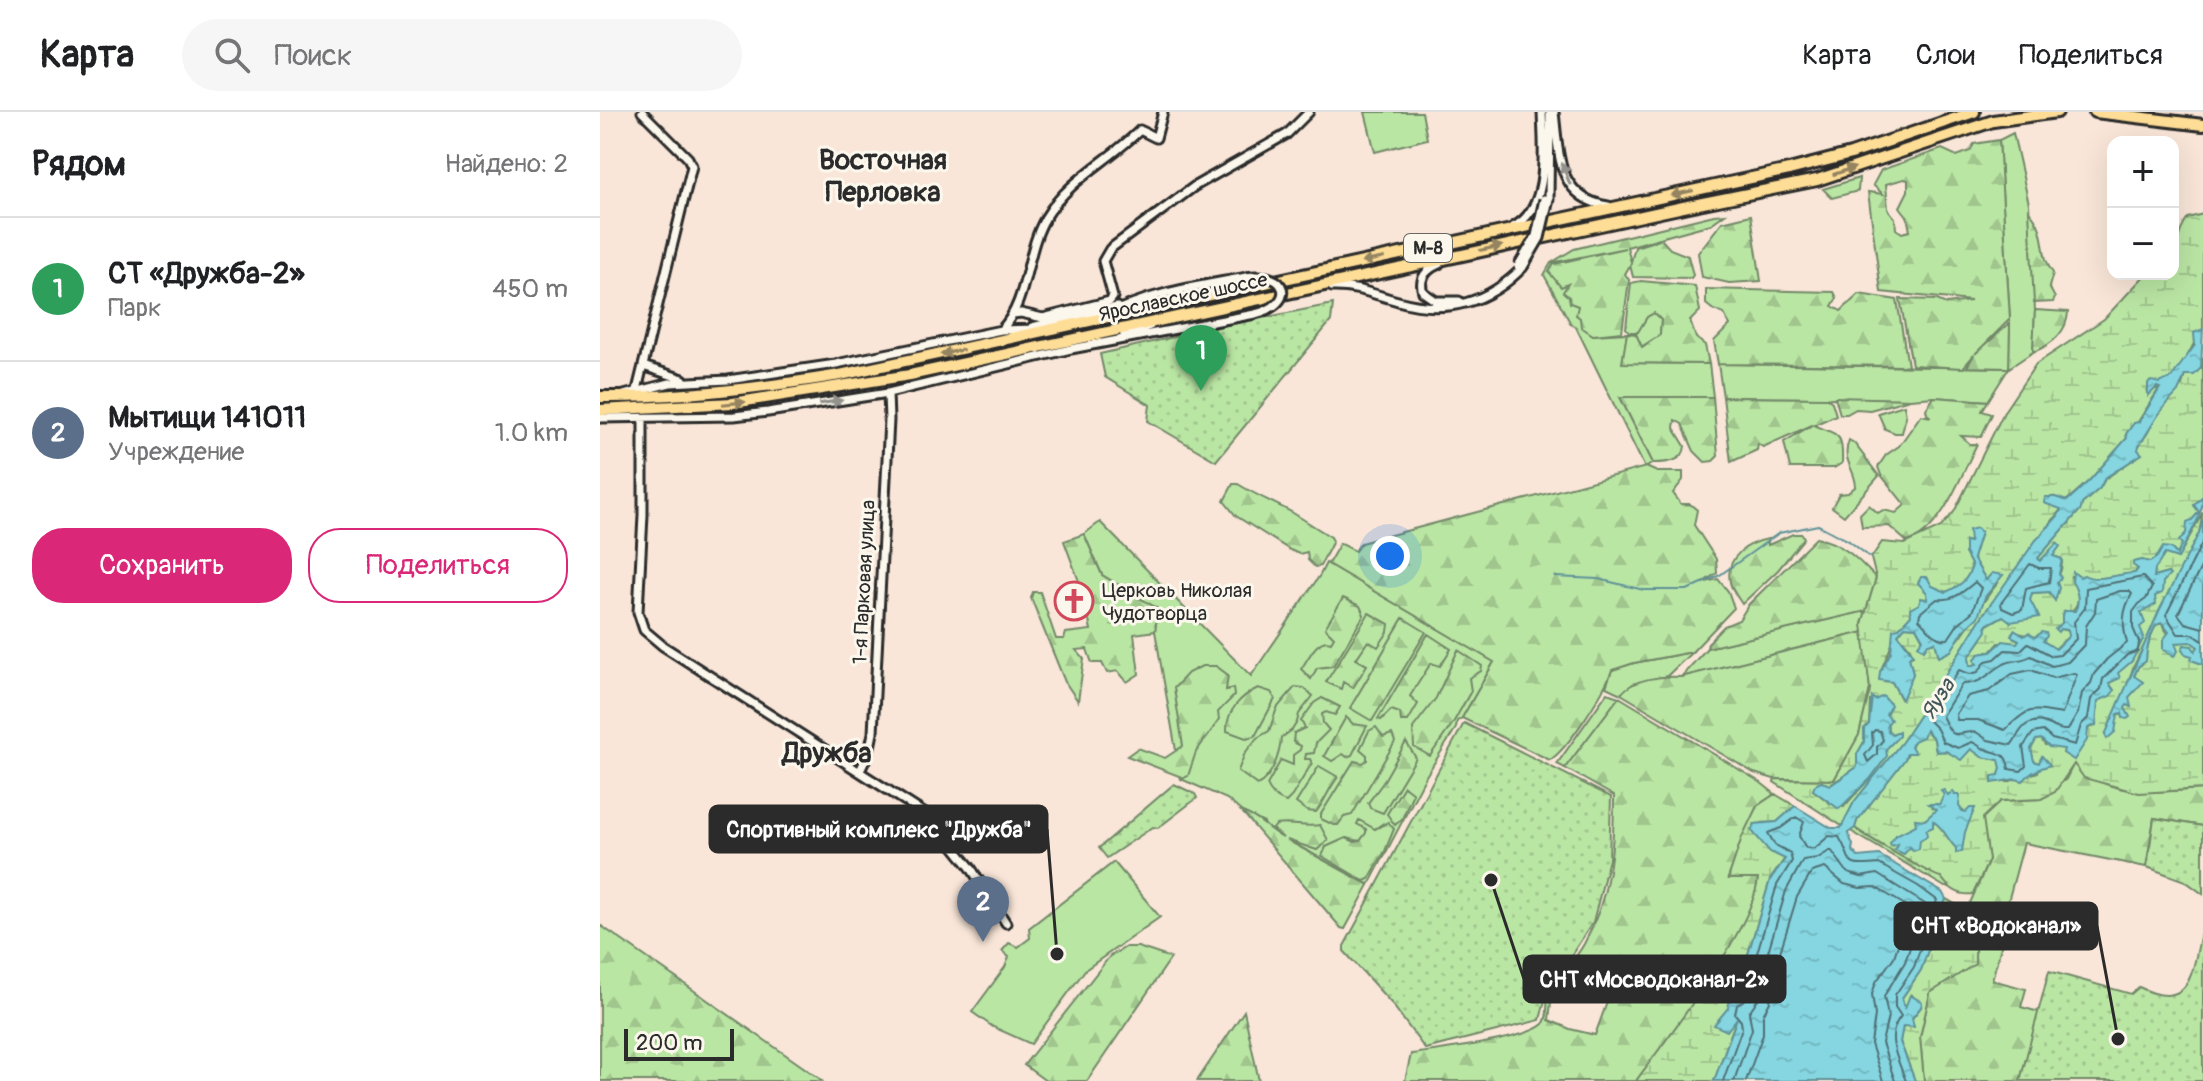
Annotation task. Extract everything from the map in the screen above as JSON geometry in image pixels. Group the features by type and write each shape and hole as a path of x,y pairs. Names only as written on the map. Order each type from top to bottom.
{"highway":[{"name":"Ярославское шоссе","path":"600,397 654,396 788,384 840,375 1758,177 1851,154 1974,112"},
{"name":"Ярославское шоссе","path":"600,410 693,407 802,394 910,375 1817,180 1993,121 2057,112"},
{"path":"2095,112 2203,125"}],"street":[{"path":"637,390 692,166 688,158 642,112"},
{"path":"1071,349 1255,314 1268,311 1278,304 1282,289 1275,279 1270,276 1246,277 1024,329 1015,324 1015,310 1046,216 1061,197 1141,130 1156,138 1163,112"},
{"path":"1015,310 1043,318 1103,303 1113,297 1103,261 1110,249 1195,186 1287,134 1309,112"},
{"path":"1305,289 1346,287 1420,307 1447,307 1484,297 1503,286 1540,238 1546,199 1548,112"},
{"path":"1548,112 1565,178 1572,190 1589,202 1614,208"},
{"path":"1507,231 1528,217 1536,201 1548,112"},
{"path":"1461,255 1435,265 1425,273 1422,287 1426,295 1444,302 1471,297 1500,282 1520,266"},
{"path":"1099,319 1127,305"},
{"path":"1001,330 1015,310"},
{"path":"600,418 757,414 888,393 1139,331 1168,318"},
{"path":"643,366 675,378 728,380 836,364 1001,330 1056,329"},
{"path":"616,397 692,380"},
{"name":"1-я Парковая улица","path":"860,771 873,733 888,393"},
{"path":"643,418 643,515 638,612 644,630 930,817 971,868 1006,923"}],"green space":[{"path":"1365,112 1422,112 1427,139 1375,152"},
{"path":"2013,133 2029,204 2035,310 2033,352 2009,368 2010,319 1999,140"},
{"path":"1999,140 2010,319 1975,354 2010,323 2009,368 1967,367 1974,355 1963,368 1912,365 1900,299 1937,300 1946,304 1971,301 1881,292 1868,192 1883,194 1873,185 1881,170 1942,149 1957,156 1970,151 1974,144","holes":["1908,180 1908,191 1900,207 1907,216 1910,231 1902,233 1896,229 1895,218 1888,209 1886,184"]},
{"path":"1859,178 1858,191 1832,198 1823,189"},
{"path":"2029,211 2039,227 2048,266 2053,273 2049,287 2055,298 2053,302 2034,303"},
{"path":"1725,214 1711,224 1627,247 1631,262 1635,247 1661,239 1670,249 1688,256 1693,275 1691,278 1633,277 1630,265 1625,274 1629,280 1622,332 1593,335 1581,327 1580,318 1576,315 1578,306 1570,303 1563,292 1568,284 1561,287 1549,272 1554,264 1625,248 1551,263 1574,249"},
{"path":"2203,214 2203,329 2181,367 2171,378 2148,388 2147,392 2160,387 2138,422 2126,434 2127,438 2090,480 2066,501 2055,497 2061,509 1983,615 1902,742 1854,802 1842,826 1774,782 1775,779 1834,780 1859,735 1870,689 1862,624 1876,578 1871,558 1882,542 1904,544 1941,527 1954,512 2005,410 2036,364 2104,319 2140,280 2179,280 2181,230 2188,218","holes":["1981,532 1973,558 1986,580 1998,583 1956,642 1939,656 1935,642 1924,649 1916,627 1905,626 1898,634 1913,655 1909,657 1913,674 1901,699 1892,682 1880,672 1899,628 1912,614 1911,609 1928,600 1927,593 1932,586 1946,592 1965,579 1972,566 1965,553 1966,541 1970,542 1971,536","1870,701 1887,708 1888,731 1891,734 1898,732 1898,736 1886,749 1876,771 1844,807 1830,803 1813,790 1821,782 1830,785 1857,767 1857,754 1864,742 1864,729 1869,724"]},
{"path":"1751,215 1761,281 1729,283 1702,277 1698,253 1722,222"},
{"path":"1554,263 1549,272 1569,283 1582,326 1593,335 1627,333 1623,363 1709,364 1713,397 1620,397 1653,463 1645,468 1576,327 1571,324 1544,275"},
{"path":"1641,281 1695,286 1700,311 1690,321 1696,338 1705,345 1709,364 1622,363 1627,333 1636,334 1642,347 1660,335 1661,320 1654,313 1647,317 1638,332 1629,332 1626,328 1631,283"},
{"path":"1706,289 1834,292 1837,298 1832,306 1841,311 1859,294 1897,300 1908,366 1718,364 1714,341 1730,325 1724,314 1706,304"},
{"path":"1333,304 1331,321 1216,461 1148,421 1150,405 1105,377 1100,354"},
{"path":"2035,310 2068,312 2065,326 2057,337 2033,352"},
{"path":"1654,313 1661,320 1660,335 1641,347 1636,334 1647,317"},
{"path":"2203,359 2203,496 2194,505 2199,512 2192,520 2178,555 2170,548 2150,563 2142,560 2135,573 2097,579 2071,576 2078,601 2060,629 2069,631 2069,636 2055,649 2039,635 2019,633 2014,638 2019,640 2018,643 1999,643 1991,652 1984,652 1977,664 1970,666 1969,657 1986,626 2003,616 2034,618 2030,600 2032,593 2049,592 2059,576 2062,563 2062,559 2053,556 2051,550 2040,561 2038,558 2105,479 2141,454 2137,450 2151,424 2182,385 2185,375"},
{"path":"1718,364 2009,368 1988,401 1934,397 1723,397"},
{"path":"1620,397 1713,397 1718,456 1713,461 1705,462 1694,451 1682,424 1675,420 1674,428 1685,446 1682,455 1664,463 1653,463"},
{"path":"1723,397 1827,398 1832,402 1836,415 1814,425 1838,436 1842,446 1842,463 1834,468 1790,468 1784,442 1812,425 1763,447 1758,444 1757,450 1731,462"},
{"path":"1835,397 1910,399 1840,414"},
{"path":"1934,397 1988,401 1982,411 1992,414 1981,437 1961,436 1970,444 1977,444 1949,501 1930,527 1907,542 1889,526 1862,527 1860,514 1869,505 1878,513 1883,510 1896,513 1905,505 1878,467 1886,455 1899,446 1921,415 1931,417 1926,409"},
{"path":"1904,405 1906,416 1902,433 1885,429 1878,413"},
{"path":"1849,440 1879,476 1844,516 1832,507 1839,494 1848,493 1856,486 1847,459"},
{"path":"1646,467 1657,472 1683,472 1683,480 1673,493 1681,504 1690,504 1697,510 1694,525 1716,559 1717,573 1702,583 1718,579 1728,591 1734,608 1692,652 1612,670 1585,719 1550,760 1462,718 1494,662 1328,564 1340,543 1355,551 1361,543"},
{"path":"1233,484 1293,513 1331,537 1333,541 1320,566 1315,567 1308,560 1307,552 1299,554 1290,550 1236,516 1224,501"},
{"path":"2203,512 2199,533 2133,668 2118,714 2127,713 2125,708 2129,697 2142,682 2134,677 2138,667 2146,661 2156,625 2161,623 2174,643 2191,641 2198,647 2195,652 2182,650 2185,654 2193,655 2192,660 2203,664 2203,789 2139,793 2084,778 2074,764 2055,792 2041,799 2001,801 1983,818 1989,860 1973,894 1955,891 1941,877 1855,828 1857,821 1905,759 1914,741 1925,730 1934,739 1936,752 1946,751 1954,755 1972,749 1982,757 2000,760 1999,775 2007,782 2038,772 2041,758 2039,763 2034,762 2031,749 2036,740 2041,739 2045,745 2087,732 2096,725 2098,701 2114,690 2109,683 2118,673 2140,627 2141,613 2168,573 2154,577 2155,569 2165,553 2178,558","holes":["1944,795 1966,813 1962,843 1956,848 1932,820 1920,840 1910,846 1897,843 1896,835 1934,814 1937,810 1932,808 1940,804"]},
{"path":"1100,522 1251,676 1326,563 1494,662 1426,776 1369,885 1267,829 1264,823 1242,812 1227,799 1181,779 1155,631 1158,609 1102,575 1084,534","holes":["1382,824 1365,880 1326,847 1346,838 1360,841 1366,829 1375,829"]},
{"path":"1084,534 1102,575 1158,609 1155,631 1134,634 1139,674 1127,682 1118,671 1107,673 1102,663 1092,663 1087,649 1076,650 1084,659 1078,701 1065,682 1031,598 1033,592 1040,592 1056,639 1064,639 1066,633 1091,630 1083,592 1064,541"},
{"path":"1793,534 1802,534 1804,538 1778,570 1742,604 1730,582 1729,573 1734,558 1752,544 1768,539 1768,545"},
{"path":"1816,538 1842,548 1876,578 1866,611 1707,648 1724,626 1739,620 1749,604"},
{"path":"1343,598 1360,606 1364,615 1333,666 1317,668 1311,679 1301,669 1317,645 1331,642 1334,637 1325,628"},
{"path":"1866,611 1862,624 1864,632 1681,677 1707,648"},
{"path":"1369,613 1389,624 1388,632 1378,647 1368,641 1356,659 1367,665 1353,688 1343,682 1341,689 1326,682"},
{"path":"1403,618 1426,632 1372,721 1350,708"},
{"path":"1864,632 1870,689 1859,735 1834,780 1774,779 1754,773 1621,694 1633,684 1648,679 1681,677"},
{"path":"1428,634 1451,649 1440,666 1431,663 1410,696 1418,704 1408,721 1401,721 1400,713 1391,710 1381,720 1378,719"},
{"path":"1458,650 1482,666 1481,671 1469,678 1471,691 1430,756 1414,747 1413,728 1436,698"},
{"path":"1692,652 1667,676 1633,684 1621,694 1606,687 1612,670"},
{"path":"1202,666 1216,666 1228,675 1226,690 1233,688 1234,696 1218,712 1219,720 1196,752 1188,776 1184,778 1127,756 1138,748 1165,758 1183,746 1174,688 1188,673"},
{"path":"1295,687 1304,688 1313,696 1299,714 1292,730 1281,738 1274,765 1267,777 1257,785 1238,771 1245,753 1257,738 1269,731 1277,708"},
{"path":"1258,688 1271,692 1275,699 1255,736 1246,738 1227,731 1229,717 1236,705"},
{"path":"1607,693 1619,697 1565,768 1557,764"},
{"path":"1619,697 1775,794 1757,806 1728,878 1758,879 1753,901 1741,926 1708,983 1636,1081 1405,1081 1411,1054 1519,1035 1534,1030 1545,1021 1549,995 1584,944 1600,908 1609,872 1613,834 1614,796 1565,768","holes":["1563,984 1604,987 1610,994 1595,1035 1549,1020 1552,993"]},
{"path":"1322,698 1340,707 1335,715 1322,714 1323,723 1329,730 1316,743 1314,753 1306,754 1305,759 1310,759 1312,763 1292,796 1286,802 1282,801 1267,785 1281,760 1293,765 1293,755 1301,746 1293,742 1294,733 1305,728 1301,721 1314,703"},
{"path":"1346,717 1353,724 1367,726 1352,755 1347,757 1343,754 1332,761 1324,756"},
{"path":"1464,723 1611,797 1609,859 1593,922 1547,992 1540,1020 1425,1049 1392,1004 1344,951 1344,946"},
{"path":"1376,727 1383,737 1392,734 1395,742 1352,815 1344,817 1338,825 1321,819 1321,814 1354,761 1363,763 1367,760 1367,755 1360,749 1369,731"},
{"path":"1406,742 1416,758 1383,813 1370,808 1368,803"},
{"path":"2074,763 2102,783 2118,788 2152,792 2203,789 2203,826 2154,818 2146,867 2024,843 2009,898 2004,905 2013,902 1992,980 2026,989 2021,1007 2039,1012 2020,1081 1924,1081 1920,1037 1930,993 1975,963 1975,929 1967,910 1989,860 1982,818 2001,801 2041,799 2066,779"},
{"path":"1319,766 1338,777 1316,812 1307,811 1296,803"},
{"path":"1174,784 1197,798 1158,828 1153,827 1107,858 1099,848"},
{"path":"1404,786 1413,793 1402,819 1395,825 1387,814"},
{"path":"1775,794 1795,806 1777,822 1755,824 1785,858 1770,880 1744,968 1741,995 1715,1025 1738,1014 1714,1081 1636,1081 1707,982 1741,926 1753,900 1758,879 1728,879 1742,837 1757,806"},
{"path":"1242,812 1283,838 1273,829 1276,825 1320,825 1328,840 1317,850 1287,840 1369,885 1345,929 1341,928"},
{"path":"2154,818 2203,826 2203,894 2185,881 2147,867"},
{"path":"1359,820 1375,829 1388,822 1394,829 1369,879 1364,881 1322,856 1326,847 1346,838 1360,841 1366,829 1357,824"},
{"path":"1855,828 1942,877 1949,887 1849,830"},
{"path":"1114,862 1160,917 1085,970 1031,1044 993,1027 972,1012 1005,967 1009,957 1002,951 1009,943 1018,947 1030,938 1029,928"},
{"path":"1946,899 1970,918 1975,932 1975,964 1930,993 1920,1037 1924,1081 1915,1081 1900,1041 1903,1026 1921,1007 1912,995 1906,1008 1903,1008 1902,998 1921,970"},
{"path":"600,925 819,1078 822,1081 600,1081"},
{"path":"2203,925 2203,1081 2020,1081 2049,971 2131,994 2139,987 2157,994 2171,995 2188,982"},
{"path":"1126,947 1138,947 1171,958 1087,1081 1046,1081 1024,1065 1110,956"},
{"path":"1244,1011 1259,1081 1197,1081"}],"water":[{"name":"Яуза","path":"2203,329 2201,368 2194,375 2185,375 2178,392 2162,409 2139,446 2142,454 2105,478 2100,488 2082,504 2038,558 2040,561 2057,543 2060,546 2053,556 2062,559 2055,601 2049,592 2032,593 2030,600 2039,617 2011,622 2003,616 1986,625 1987,631 1969,657 1970,666 1977,664 1974,660 1979,654 1991,652 2003,641 2017,643 2019,640 2011,636 2014,630 2024,636 2028,633 2035,637 2046,633 2043,641 2056,649 2069,636 2068,630 2060,629 2058,632 2055,629 2062,623 2065,611 2075,611 2077,604 2073,572 2080,577 2096,578 2135,573 2138,569 2133,562 2150,562 2163,547 2171,548 2177,555 2187,522 2199,512 2194,505 2203,496 2198,519 2180,555 2178,558 2165,554 2155,569 2154,577 2170,575 2163,582 2162,593 2155,596 2156,604 2141,613 2145,623 2140,627 2144,637 2132,661 2118,673 2120,678 2109,683 2114,691 2098,701 2096,725 2088,728 2087,740 2074,760 2063,753 2064,749 2049,747 2041,739 2036,740 2031,749 2034,761 2039,763 2042,756 2050,765 2035,771 2023,781 2016,779 1992,783 1992,776 1999,775 1999,760 1982,757 1971,749 1961,760 1946,751 1936,752 1934,739 1926,730 1923,737 1911,746 1915,753 1907,753 1855,828 1848,833 1852,850 1858,857 1879,855 1942,892 1946,899 1921,970 1902,998 1905,1008 1910,995 1922,1002 1912,1018 1914,1027 1903,1026 1900,1042 1915,1081 1714,1081 1737,1018 1727,1031 1714,1025 1728,1008 1730,999 1741,994 1744,968 1770,880 1785,859 1770,852 1751,830 1755,824 1777,822 1795,806 1831,828 1841,828 1854,802 1902,742 1983,615 2036,540 2058,516 2061,509 2044,503 2045,497 2067,501 2090,480 2127,438 2126,434 2134,423 2139,422 2160,388 2157,387 2148,396 2148,383 2171,378 2195,345 2194,333"},
{"path":"2203,519 2203,664 2191,660 2192,656 2182,649 2184,645 2192,646 2195,651 2198,647 2191,642 2175,643 2178,651 2174,656 2163,650 2163,640 2169,632 2162,623 2156,625 2146,661 2138,667 2134,676 2143,682 2129,697 2131,707 2127,705 2125,708 2130,717 2123,718 2122,713 2118,714 2115,732 2107,739 2105,735 2159,611 2199,533"},
{"path":"1977,528 1981,532 1973,558 1986,580 1992,573 2003,575 1985,597 1978,617 1964,630 1951,651 1939,657 1935,642 1928,644 1924,650 1918,645 1923,639 1916,627 1905,626 1898,634 1913,654 1909,657 1913,674 1902,700 1892,682 1879,680 1891,652 1893,629 1899,628 1911,615 1910,609 1919,604 1921,598 1928,600 1927,593 1918,583 1921,577 1927,577 1932,586 1946,592 1965,579 1972,566 1965,553 1965,541 1970,542 1969,530"},
{"path":"1883,696 1891,705 1886,714 1891,720 1887,724 1888,731 1892,734 1899,731 1899,736 1886,749 1887,756 1870,779 1839,809 1813,790 1821,782 1831,785 1857,767 1857,754 1864,742 1864,729 1869,724 1872,697 1875,700"},
{"path":"1941,791 1948,795 1953,791 1955,795 1960,795 1962,811 1975,808 1965,832 1962,851 1956,853 1956,848 1933,821 1933,827 1926,830 1927,836 1920,840 1919,849 1913,851 1910,847 1904,854 1895,850 1897,844 1892,846 1890,843 1896,835 1916,825 1915,819 1925,820 1936,810 1928,804 1940,804 1944,795"}],"waterway":[{"path":"1555,577 1598,579 1644,590 1687,590 1720,575 1779,533 1818,525 1849,541 1871,558"}],"place":[{"name":"СТ «Дружба-2»","path":"1201,391"},
{"name":"Церковь Николая Чудотворца","path":"1074,601"},
{"name":"СНТ «Мосводоканал-2»","path":"1491,880"},
{"name":"Мытищи 141011","path":"983,942"},
{"name":"Спортивный комплекс \"Дружба\"","path":"1057,954"},
{"name":"СНТ «Водоканал»","path":"2118,1039"}],"district":[{"name":"Восточная Перловка","path":"883,176"},
{"name":"Дружба","path":"827,753"}]}
